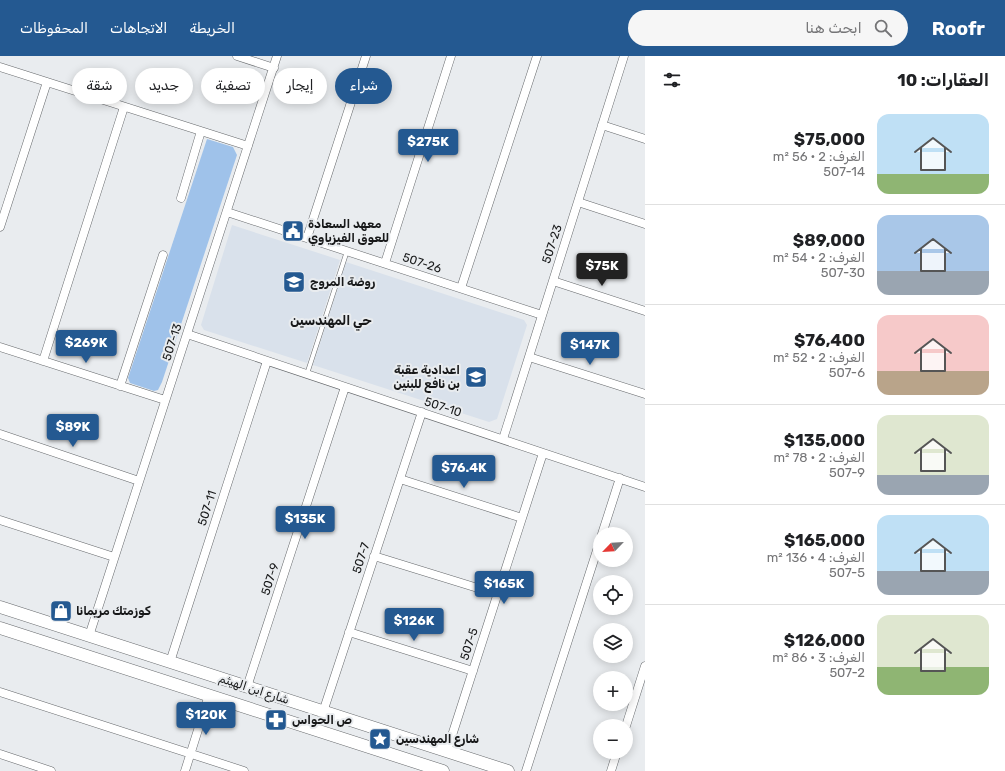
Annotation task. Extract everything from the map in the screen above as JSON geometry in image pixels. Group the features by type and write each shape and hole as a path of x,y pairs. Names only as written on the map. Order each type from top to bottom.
{"main road":[{"name":"شارع ابن الهيثم","path":"0,607 508,771"},
{"name":"شارع ابن الهيثم","path":"0,628 371,748 422,768 443,771"},
{"path":"371,748 377,729"}],"street":[{"path":"237,56 274,68"},
{"name":"507-13","path":"274,68 278,56"},
{"path":"307,238 366,56"},
{"path":"385,263 451,56"},
{"path":"461,288 537,56"},
{"name":"507-23","path":"503,439 624,56"},
{"path":"0,66 248,146"},
{"name":"507-13","path":"89,636 273,71"},
{"path":"0,227 47,82"},
{"path":"43,361 124,106"},
{"path":"602,125 645,139"},
{"path":"181,198 201,131"},
{"path":"578,202 645,224"},
{"name":"507-26","path":"227,212 542,315"},
{"path":"120,386 163,256"},
{"path":"552,281 645,311"},
{"name":"507-10","path":"187,334 645,487"},
{"path":"0,347 165,400"},
{"path":"529,357 645,394"},
{"name":"507-11","path":"170,662 267,361"},
{"name":"507-9","path":"247,687 345,387"},
{"name":"507-7","path":"323,712 422,412"},
{"path":"0,434 139,481"},
{"name":"507-5","path":"447,751 543,453"},
{"path":"604,527 620,478"},
{"path":"400,479 522,518"},
{"path":"0,520 114,557"},
{"path":"374,556 497,594"},
{"path":"526,771 593,563"},
{"path":"349,632 473,671"},
{"path":"628,719 645,666"},
{"path":"0,692 244,771"},
{"path":"184,771 209,695"},
{"path":"0,754 51,771"},
{"path":"611,771 615,759"}],"lane":[{"path":"306,374 347,251"}],"shaded area":[{"path":"207,139 233,147 237,155 162,382 158,390 154,391 130,383 128,378"},
{"path":"232,225 340,260 307,363 204,330 201,325"},
{"path":"346,262 524,320 527,325 497,419 489,422 313,365"}],"place":[{"name":"معهد السعادة للعوق الفيزياوي","path":"293,231"},
{"name":"روضة المروج","path":"294,282"},
{"name":"اعدادية عقبة بن نافع للبنين","path":"476,377"},
{"name":"كوزمتك مريمانا","path":"61,611"},
{"name":"ص الحواس","path":"276,720"},
{"name":"شارع المهندسين","path":"380,739"}],"district":[{"name":"حي المهندسين","path":"331,320"}]}
